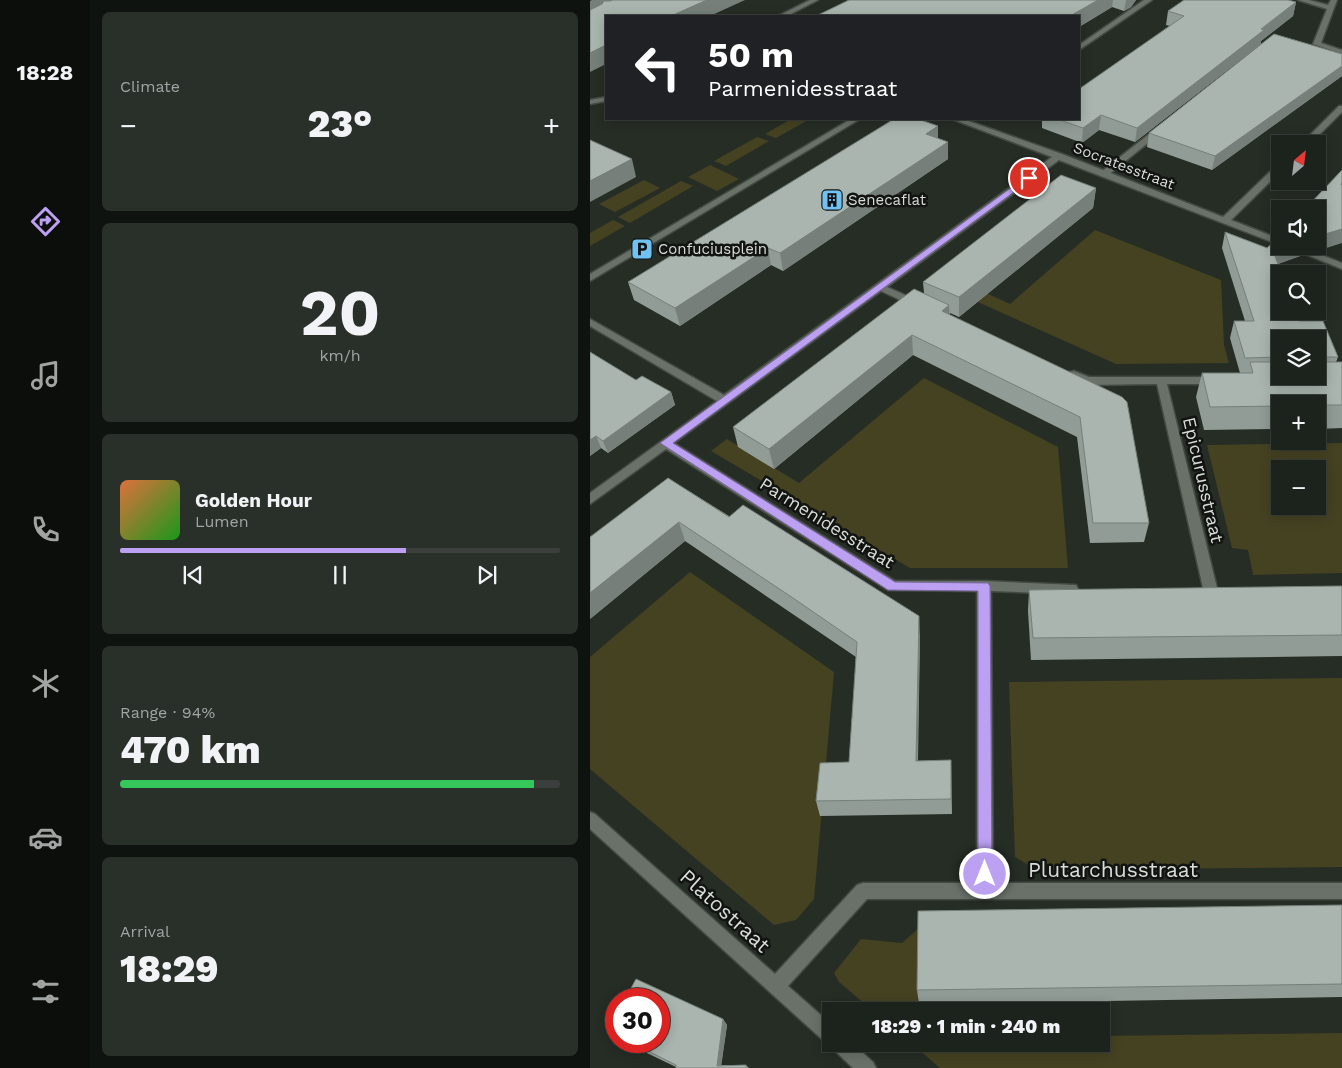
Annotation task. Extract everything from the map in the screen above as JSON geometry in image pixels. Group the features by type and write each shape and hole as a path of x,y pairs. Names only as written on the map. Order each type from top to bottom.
{"street":[{"path":"784,15 815,0"},
{"path":"1080,47 1149,0"},
{"path":"1301,0 1330,8"},
{"path":"1334,0 1316,44 1342,52"},
{"path":"590,102 605,99"},
{"path":"1314,135 1342,108"},
{"path":"590,278 854,120"},
{"name":"Socratesstraat","path":"972,121 1271,239"},
{"path":"1104,174 1165,126"},
{"path":"590,499 1059,156"},
{"path":"1224,221 1271,177"},
{"path":"1313,255 1342,266"},
{"path":"880,287 925,308"},
{"path":"590,322 724,400"},
{"path":"1060,369 1087,381 1230,380"},
{"name":"Epicurusstraat","path":"1161,380 1210,588"},
{"name":"Parmenidesstraat","path":"665,443 893,586 1087,589"},
{"path":"984,586 985,892"},
{"name":"Platostraat","path":"590,819 822,1028"},
{"name":"Plutarchusstraat","path":"775,987 863,891 1342,891"},
{"path":"849,1052 867,1068"}],"shaded area":[{"path":"789,120 808,120 776,138 765,134"},
{"path":"757,137 769,141 726,166 714,161"},
{"path":"710,165 739,179 717,191 688,177"},
{"path":"644,180 660,188 615,212 599,204"},
{"path":"681,181 693,186 630,223 618,217"},
{"path":"613,220 625,226 590,246 590,233"},
{"path":"1095,230 1221,280 1224,345 1229,363 1116,364 931,281 973,287 1010,304"},
{"path":"924,378 1058,447 1068,568 910,568 711,451 727,439 799,483"},
{"path":"1326,443 1342,443 1342,573 1253,575 1248,550 1232,548 1207,445 1271,444 1271,450 1326,450"},
{"path":"690,572 834,672 814,899 796,920 774,925 590,769 590,657"},
{"path":"1342,678 1342,867 1037,870 1015,857 1009,682"},
{"path":"920,927 920,960 917,961 917,969 919,969 918,1002 862,1002 839,982 834,973 861,939 902,943"},
{"path":"1342,1033 1342,1068 940,1068 921,1052 1110,1052 1110,1036"}],"building":[{"path":"707,0 673,15 605,15 605,46 590,53 590,10 604,1"},
{"path":"849,0 1098,0 1072,15 818,15"},
{"path":"1184,0 1288,0 1296,2 1261,29 1264,30 1137,128 1101,115 1083,128 1060,120 1080,120 1080,88 1184,16 1168,11"},
{"path":"1274,34 1342,54 1342,66 1215,156 1149,133"},
{"path":"892,120 921,120 938,126 926,134 948,142 780,253 768,248 675,308 628,282"},
{"path":"590,140 632,159 590,181"},
{"path":"1342,170 1342,229 1326,234 1326,200 1314,200 1323,190 1326,190 1326,187"},
{"path":"1061,175 1096,188 959,297 923,282"},
{"path":"1225,232 1267,248 1271,244 1271,255 1275,255 1278,265 1271,265 1271,320 1323,321 1338,357 1326,357 1326,330 1271,330 1271,357 1245,358 1234,321 1254,321"},
{"path":"914,289 949,305 942,311 1122,397 1127,402 1149,523 1093,523 1080,417 912,335 769,449 733,427"},
{"path":"590,352 636,380 642,376 671,392 603,441 596,436 590,440"},
{"path":"1250,362 1271,362 1271,385 1326,385 1326,362 1342,362 1342,405 1326,405 1326,395 1271,395 1271,406 1210,407 1202,373 1253,373"},
{"path":"668,478 729,517 743,505 919,616 916,761 951,760 951,799 816,801 820,763 849,762 857,642 679,522 590,593 590,537"},
{"path":"1342,586 1342,635 1033,638 1029,590"},
{"path":"1342,905 1342,984 917,990 918,911"},
{"path":"636,979 656,988 631,988"},
{"path":"670,995 723,1019 717,1066 746,1065 746,1068 676,1068 676,1065 652,1053 670,1053"}],"place":[{"name":"Senecaflat","path":"832,200"},
{"name":"Confuciusplein","path":"642,249"}],"route":[{"path":"985,874 984,586 893,586 665,443 1029,178"}]}
